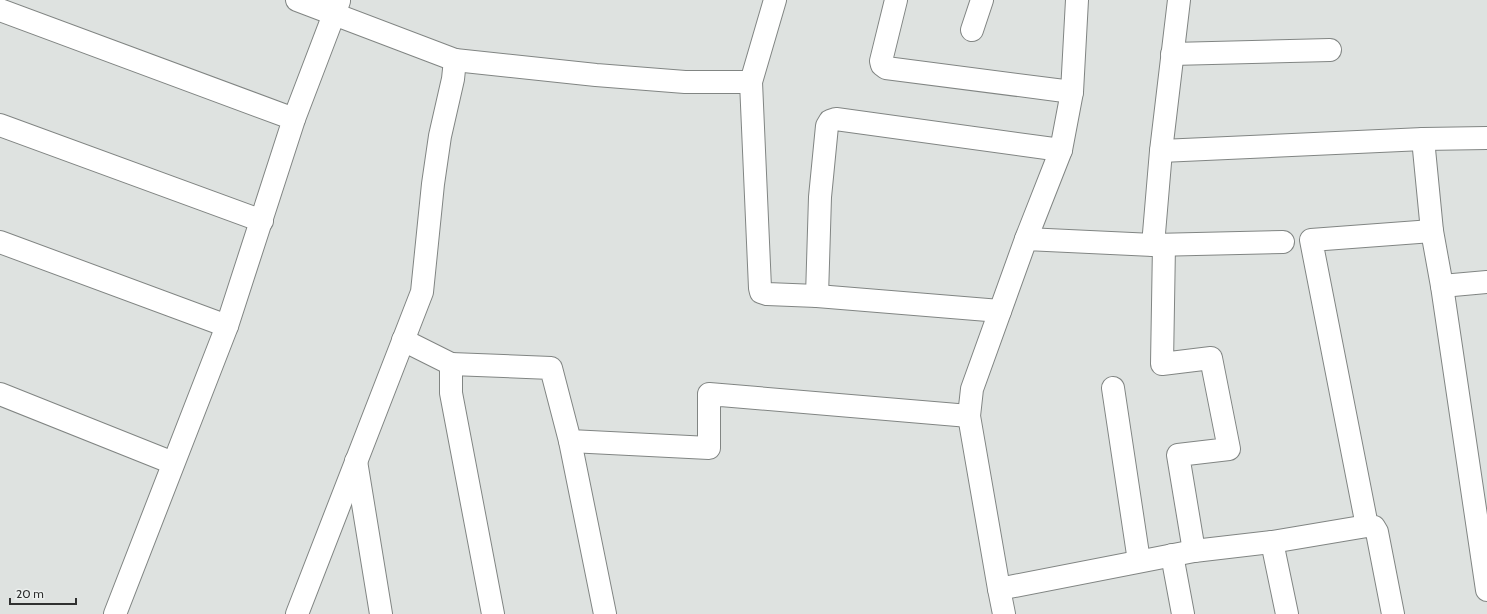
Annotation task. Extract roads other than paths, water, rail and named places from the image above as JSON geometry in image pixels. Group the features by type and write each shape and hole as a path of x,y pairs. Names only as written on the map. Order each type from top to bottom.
{"street":[{"path":"296,0 337,7 454,60 596,75 685,82 751,82"},
{"path":"775,0 751,82 761,292 767,294 817,296 1000,311"},
{"path":"896,0 881,61 882,65 886,68 1072,92"},
{"path":"972,30 982,0"},
{"path":"1004,614 969,416 972,389 1026,239 1061,150 1072,92 1078,0"},
{"path":"1179,0 1161,151 1158,245 1162,364 1211,358 1229,450 1178,455 1194,551"},
{"path":"115,614 227,326 294,119 337,7"},
{"path":"0,10 294,119"},
{"path":"1172,54 1330,50"},
{"path":"297,614 422,292 433,184 440,136 453,79 454,60"},
{"path":"817,296 820,197 827,126 830,121 836,119 1061,150"},
{"path":"0,125 262,221"},
{"path":"1161,151 1423,139 1487,138"},
{"path":"1423,139 1432,231 1442,286 1487,590"},
{"path":"1367,526 1311,240 1432,231"},
{"path":"1026,239 1158,245 1283,242"},
{"path":"0,242 227,326"},
{"path":"1442,286 1487,282"},
{"path":"403,340 451,364 551,368 570,441 605,614"},
{"path":"451,364 451,393 493,614"},
{"path":"1113,388 1139,561"},
{"path":"0,394 174,463"},
{"path":"570,441 709,448 709,394 969,416"},
{"path":"356,461 380,614"},
{"path":"999,589 1194,551 1272,542 1367,526 1374,527 1377,532 1393,614"},
{"path":"1272,542 1287,614"},
{"path":"1172,555 1183,614"}]}
